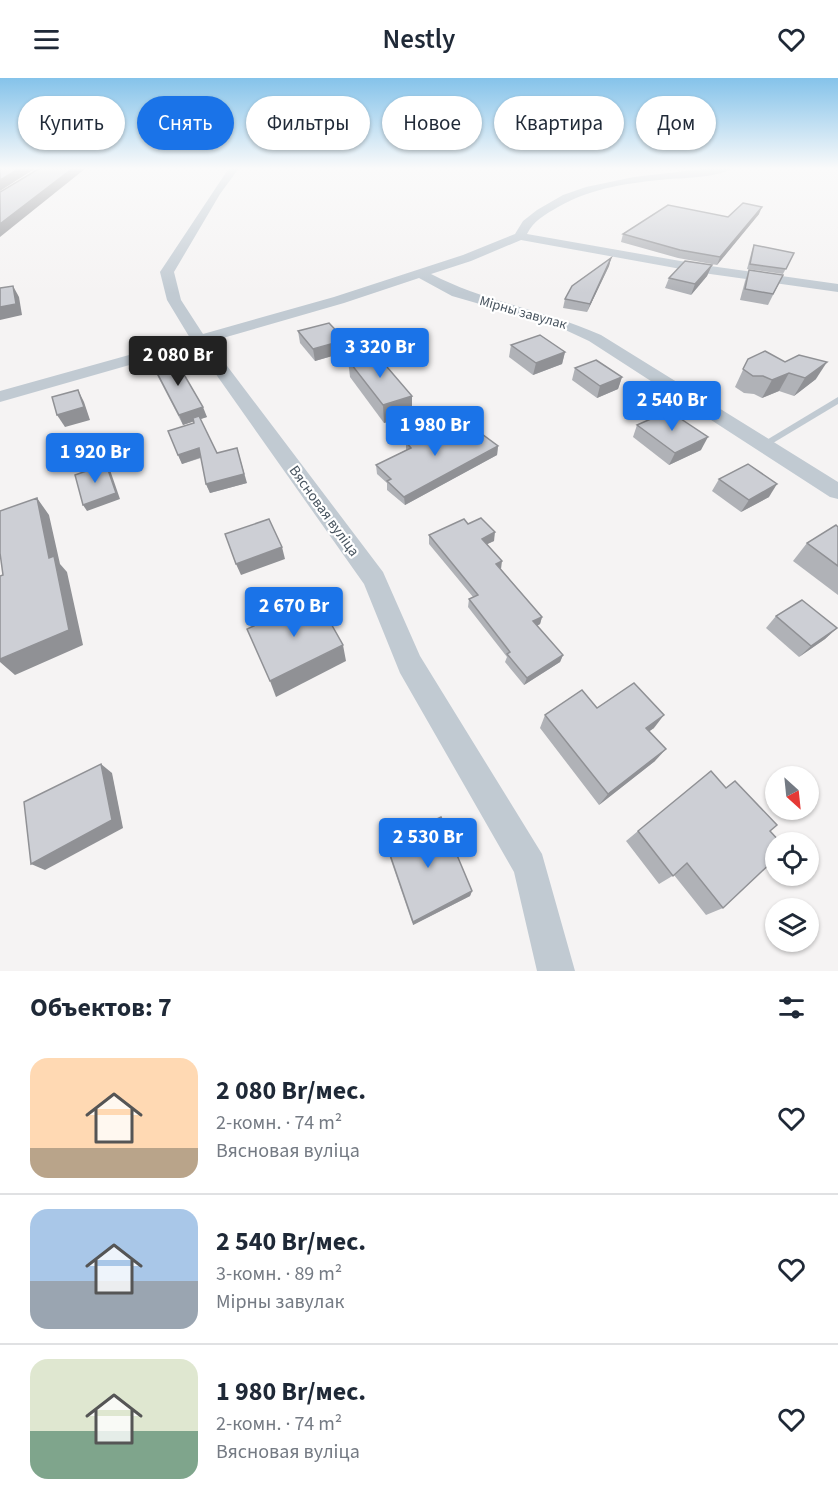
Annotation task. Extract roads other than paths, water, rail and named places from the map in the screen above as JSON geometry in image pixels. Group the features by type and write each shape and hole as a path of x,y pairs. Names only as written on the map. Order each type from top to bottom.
{"street":[{"name":"Вясновая вуліца","path":"205,210 166,272 174,300 199,339 374,579 410,664 530,866 556,971"},
{"path":"520,236 524,226 546,210"},
{"path":"0,397 339,300 476,255 520,236 703,269 838,288"},
{"name":"Мірны завулак","path":"419,273 457,293 564,324 595,338 838,492"}],"lane":[{"path":"765,444 838,400"}]}
